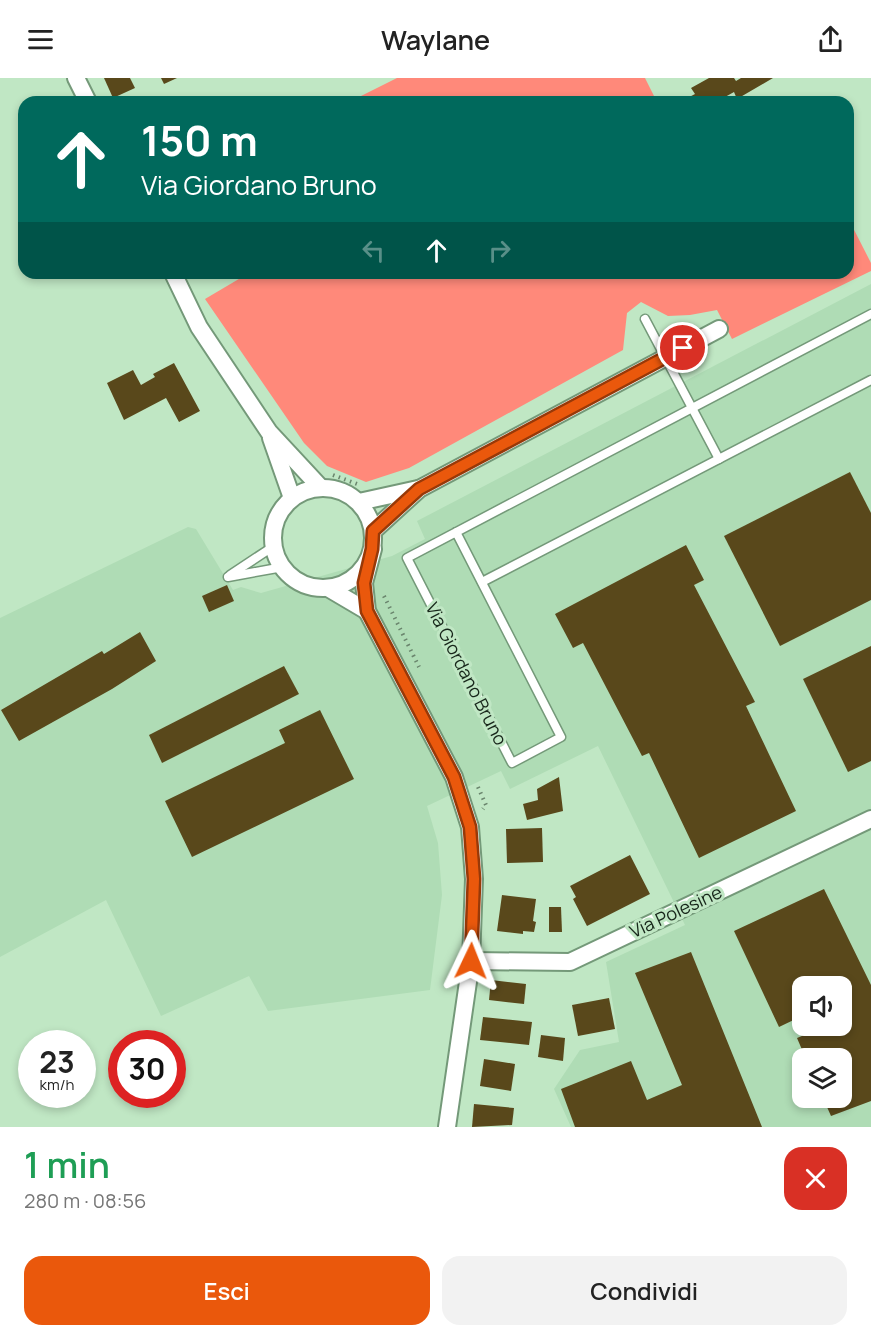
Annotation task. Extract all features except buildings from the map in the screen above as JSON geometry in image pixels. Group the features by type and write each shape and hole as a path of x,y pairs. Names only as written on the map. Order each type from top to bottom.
{"street":[{"path":"76,78 85,96"},
{"path":"176,279 200,327 269,432 292,498"},
{"path":"373,531 419,489 719,329"},
{"path":"269,432 322,479 359,502 368,515 373,531 372,549 364,583 367,611 454,777 470,827 474,879 471,961 447,1127"},
{"path":"322,479 292,498 276,520 274,546 283,567 295,579 311,586 328,588 343,584 356,576 367,564 372,549"},
{"path":"359,502 419,489"},
{"path":"328,588 367,611"},
{"name":"Via Polesine","path":"471,961 570,962 871,819"}],"lane":[{"name":"Via Giordano Bruno","path":"456,532 561,737 512,763 406,558 871,314"},
{"path":"645,319 719,459"},
{"path":"482,582 871,380"},
{"path":"274,546 228,577 283,567"}],"path":[{"path":"322,479 360,485"},
{"path":"379,586 420,669"},
{"path":"470,827 486,805 476,784"}],"shaded area":[{"path":"397,78 645,78 654,96 361,96"},
{"path":"854,230 871,263 871,271 732,339 717,310 668,316 641,302 627,313 623,350 409,468 366,482 327,466 304,443 205,299 239,279 854,279"},
{"path":"871,284 871,1127 571,1127 554,1089 580,1050 619,1042 606,962 685,925 598,746 510,789 501,771 427,806 438,843 442,895 430,990 268,1011 249,976 161,1016 106,900 0,957 0,618 188,527 196,529 233,590 241,587 261,593 392,556 425,539 417,521"}],"route":[{"path":"471,961 474,879 470,827 454,777 367,611 364,583 374,540 373,531 419,489 683,348"}]}
